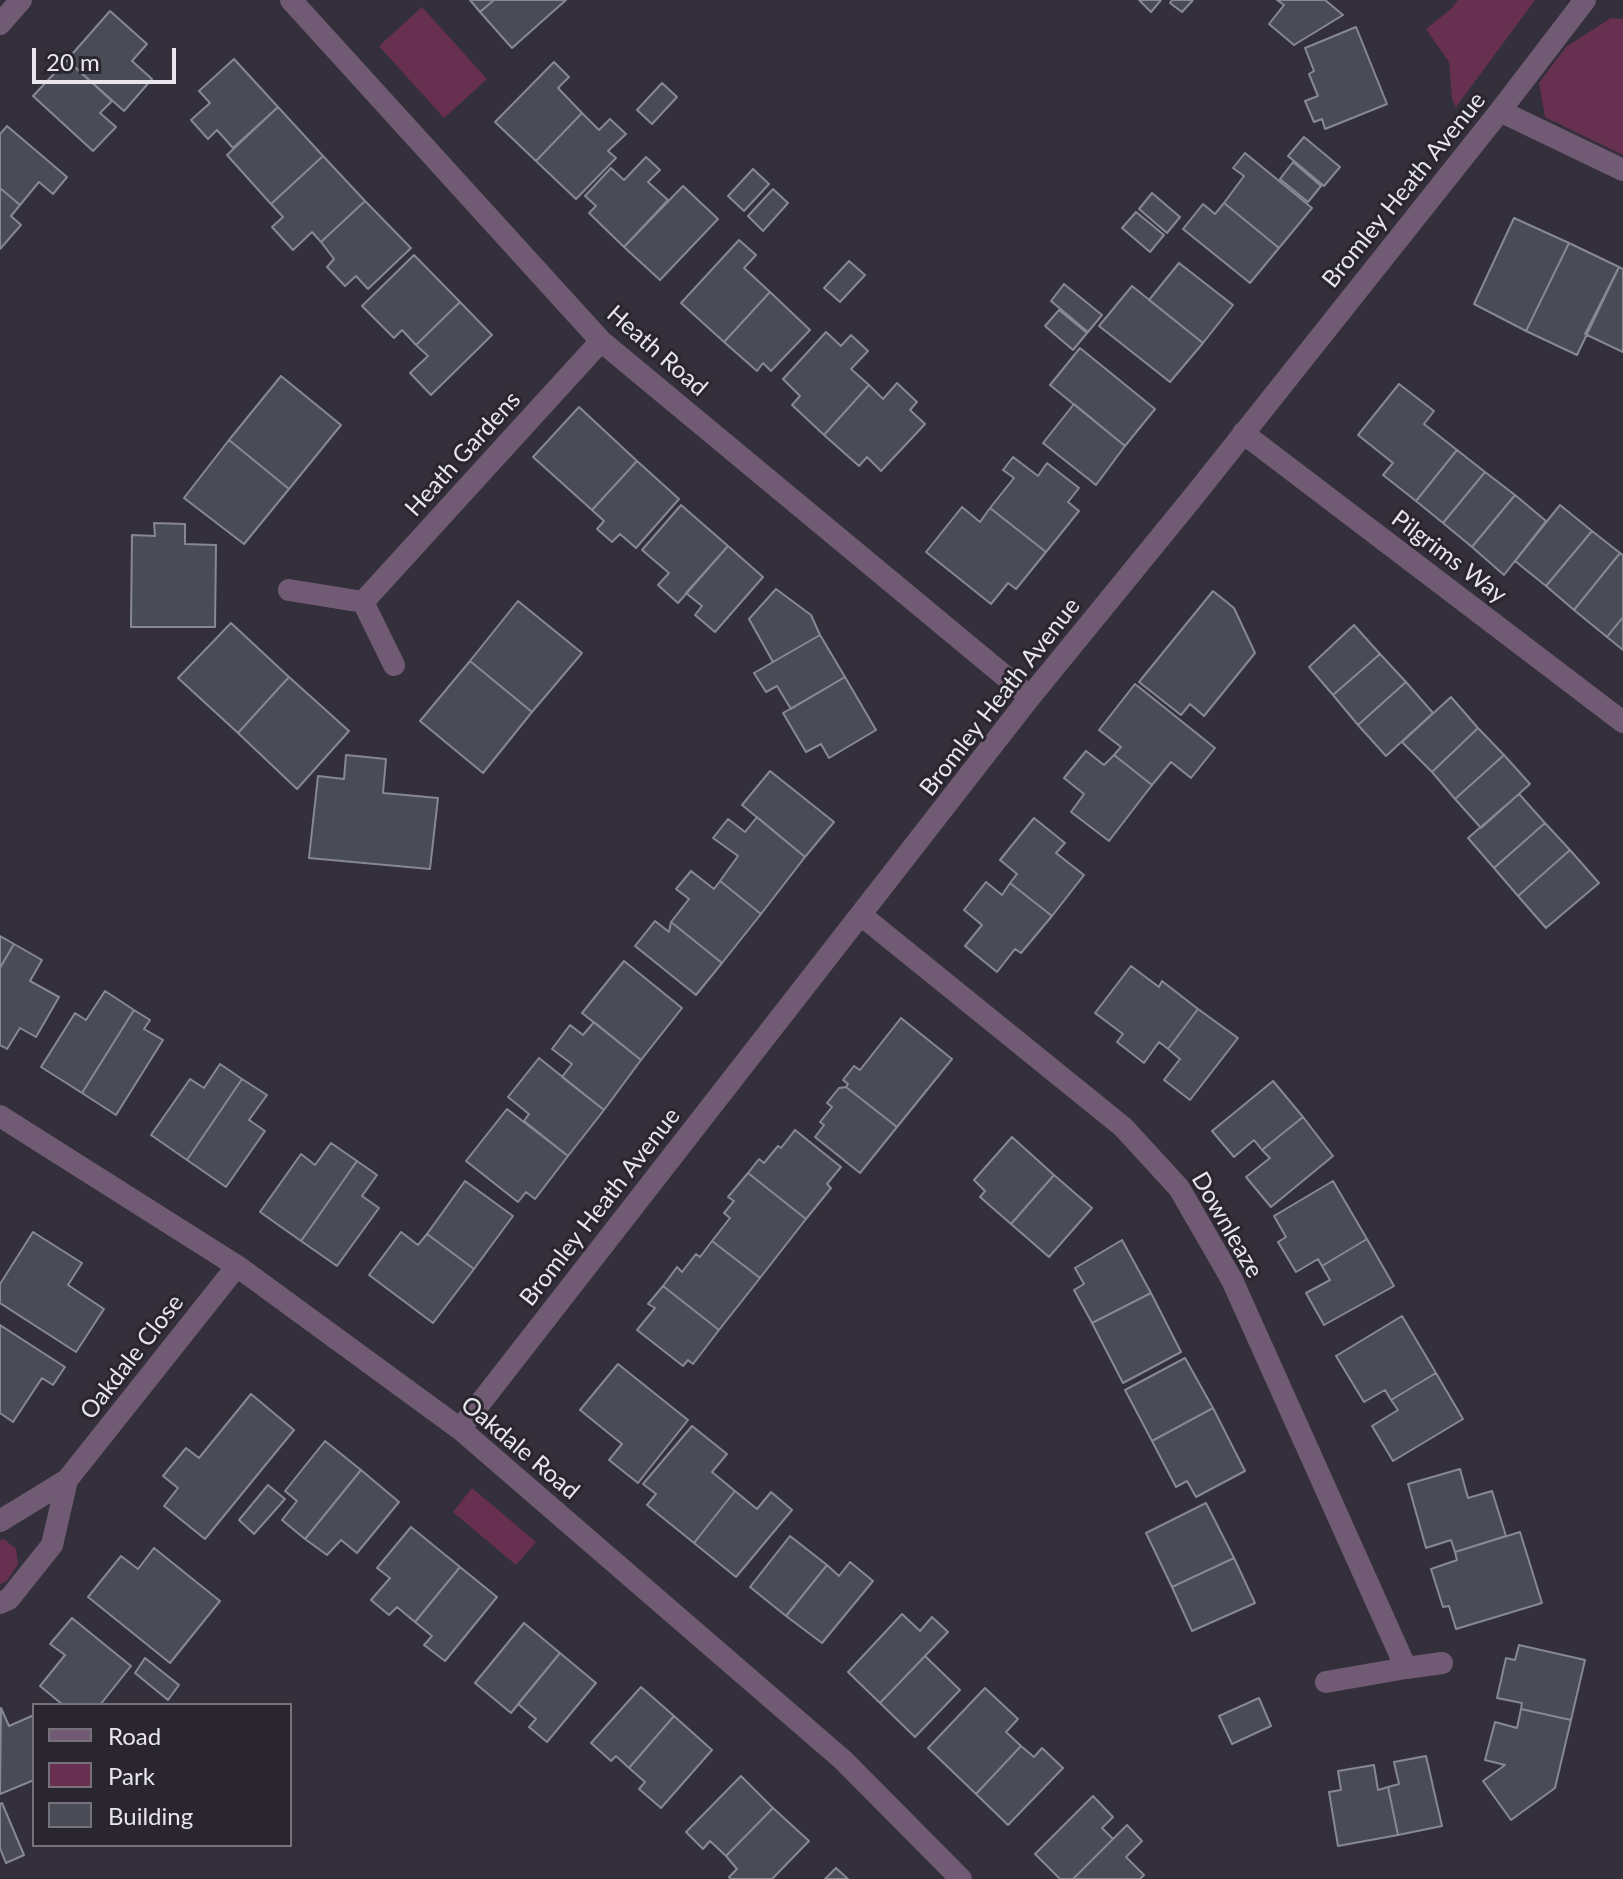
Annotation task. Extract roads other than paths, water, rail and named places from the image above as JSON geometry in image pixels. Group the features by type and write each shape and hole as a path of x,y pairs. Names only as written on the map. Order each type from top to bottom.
{"street":[{"path":"0,24 21,0"},
{"name":"Heath Road","path":"291,0 601,341 1030,697"},
{"name":"Bromley Heath Avenue","path":"460,1429 1030,697 1500,111 1585,0"},
{"path":"1500,111 1623,170"},
{"name":"Heath Gardens","path":"363,602 601,341"},
{"name":"Pilgrims Way","path":"1243,433 1623,722"},
{"path":"289,590 363,602 394,665"},
{"name":"Downleaze","path":"861,915 1123,1127 1179,1188 1232,1280 1406,1668"},
{"name":"Oakdale Road","path":"0,1116 237,1266 460,1429 843,1760 961,1879"},
{"name":"Oakdale Close","path":"0,1521 67,1480 237,1266"},
{"name":"Oakdale Close","path":"0,1603 9,1599 52,1545 67,1480"},
{"path":"1326,1682 1442,1663"}]}
